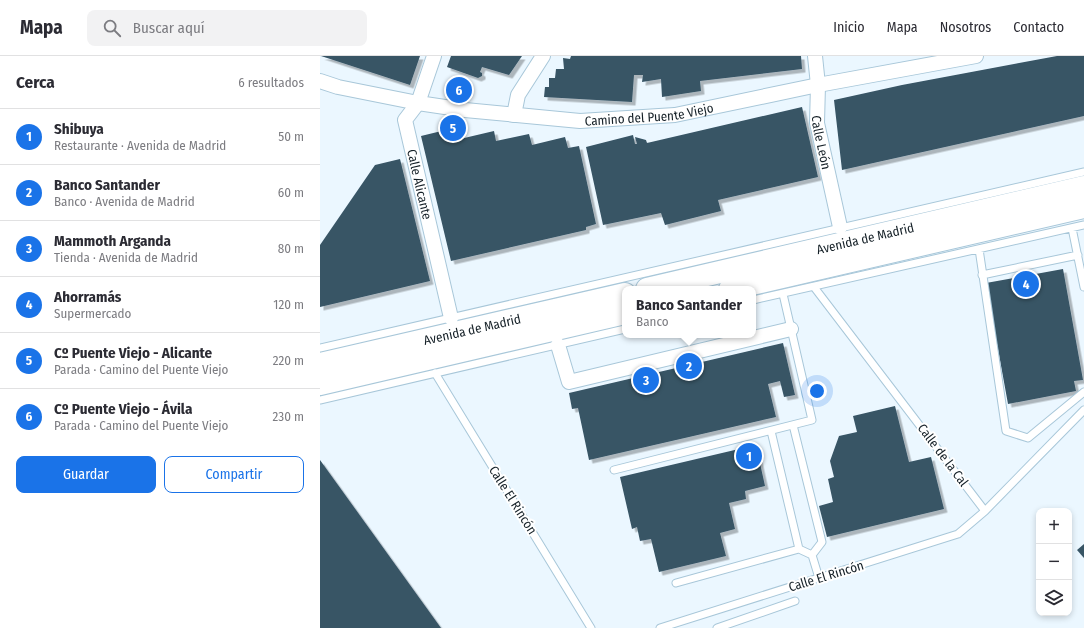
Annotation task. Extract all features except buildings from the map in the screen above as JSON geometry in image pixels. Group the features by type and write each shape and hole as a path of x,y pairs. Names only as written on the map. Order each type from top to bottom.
{"highway":[{"name":"Avenida de Madrid","path":"660,286 1084,188"},
{"name":"Avenida de Madrid","path":"743,286 1084,207"},
{"name":"Avenida de Madrid","path":"320,364 622,295"},
{"name":"Avenida de Madrid","path":"320,384 622,314"}],"street":[{"name":"Calle Alicante","path":"434,56 418,103 405,120 451,318"},
{"path":"514,115 518,95 543,56"},
{"name":"Calle León","path":"815,56 818,85 817,123 840,227"},
{"name":"Camino del Puente Viejo","path":"320,81 338,87 418,103 466,110 580,121 675,115 818,85 976,56"},
{"path":"756,337 791,329"},
{"path":"558,345 569,382 753,338"}],"lane":[{"path":"320,348 1084,172"},
{"path":"756,299 1084,226"},
{"path":"1072,228 1084,287"},
{"path":"978,249 1006,431 1028,438 1084,392"},
{"path":"982,275 1078,255"},
{"name":"Calle de la Cal","path":"814,286 985,511"},
{"path":"614,470 812,420 783,294"},
{"path":"320,400 622,330"},
{"name":"Calle El Rincón","path":"435,373 591,628"},
{"path":"985,511 1084,410"},
{"path":"793,425 822,542 812,555"},
{"path":"771,430 799,550"},
{"name":"Calle El Rincón","path":"660,628 958,534 985,511"},
{"path":"676,583 799,550 812,555"},
{"path":"812,555 819,578"},
{"path":"717,628 794,601"}],"place":[{"name":"Cº Puente Viejo - Ávila","path":"459,90"},
{"name":"Cº Puente Viejo - Alicante","path":"453,128"},
{"name":"Ahorramás","path":"1026,284"},
{"name":"Banco Santander","path":"689,366"},
{"name":"Mammoth Arganda","path":"646,380"},
{"name":"Shibuya","path":"749,456"}]}
